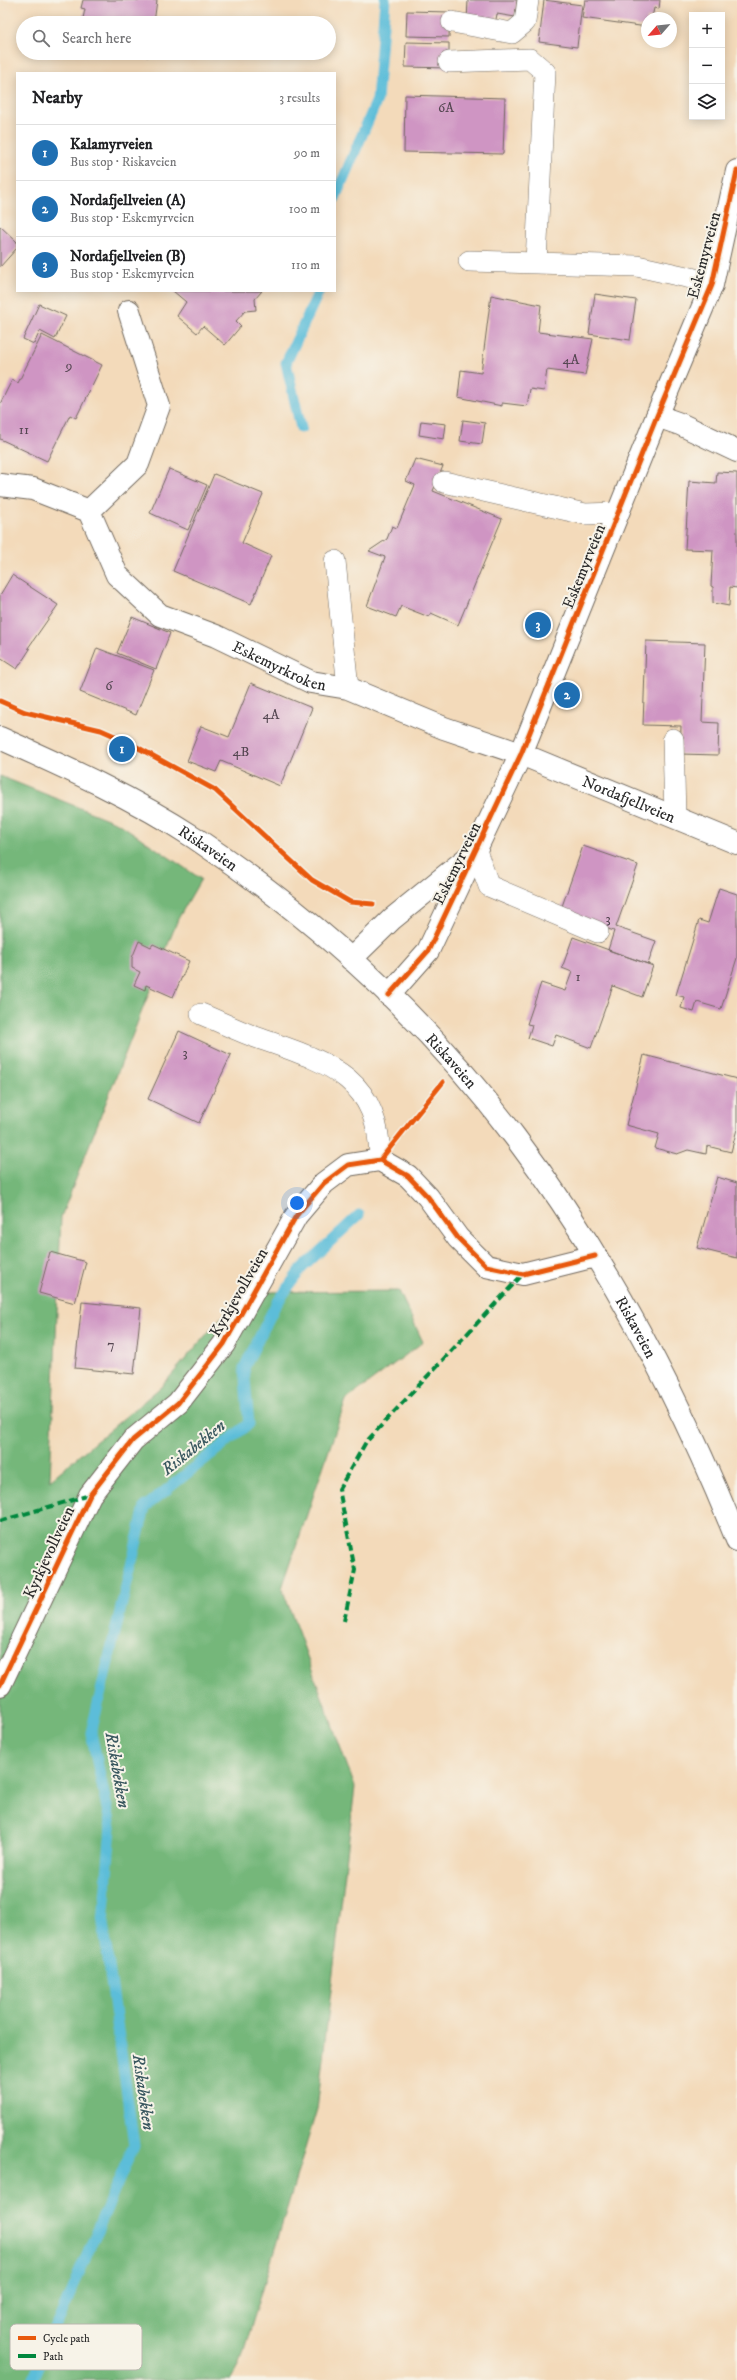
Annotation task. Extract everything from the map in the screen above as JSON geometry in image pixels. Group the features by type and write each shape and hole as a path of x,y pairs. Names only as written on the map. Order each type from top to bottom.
{"street":[{"name":"Eskemyrveien","path":"389,995 428,951 522,754 657,416 712,285 737,171"},
{"path":"0,485 33,489 89,511 138,464 159,406 129,311"},
{"path":"657,416 680,424 737,451"},
{"name":"Eskemyrkroken","path":"89,511 117,575 160,615 216,636 311,682 348,688 444,728 522,754"},
{"name":"Riskaveien","path":"0,738 114,791 194,837 274,894 351,959 389,995 456,1067 514,1137 595,1256 664,1380 720,1498 737,1540"},
{"name":"Nordafjellveien","path":"522,754 737,843"},
{"name":"Eskemyrveien","path":"351,959 392,919 476,851"},
{"path":"380,1160 408,1176 428,1197 458,1238 486,1266 523,1274 595,1256"},
{"name":"Kyrkjevollveien","path":"0,1685 90,1495 133,1440 178,1403 224,1344 296,1216 324,1183 348,1165 380,1160"}],"lane":[{"path":"452,22 512,33 525,22 528,0"},
{"path":"449,62 530,59 545,72 536,263"},
{"path":"469,261 637,266 691,278 712,285"},
{"path":"444,482 585,514 618,513"},
{"path":"335,561 348,688"},
{"path":"673,738 674,816"},
{"path":"476,851 489,886 598,932"},
{"path":"201,1014 255,1037 309,1056 340,1072 361,1095 371,1111 380,1139 380,1160"}],"green space":[{"path":"0,776 120,824 201,879 178,919 61,1217 50,1480 162,1386 243,1292 399,1291 423,1342 346,1400 282,1588 355,1787 317,2109 240,2364 231,2380 0,2380"}],"building":[{"path":"83,0 157,0 155,16 84,16 85,9 81,8"},
{"path":"468,0 517,0 515,17 497,14 495,25 467,21"},
{"path":"544,0 582,5 577,47 539,42"},
{"path":"585,0 660,0 659,9 654,8 653,12 641,12 641,26 582,18"},
{"path":"407,11 450,12 449,37 406,36"},
{"path":"406,42 449,43 449,68 405,67"},
{"path":"405,95 505,98 503,154 404,152"},
{"path":"0,226 16,241 16,249 0,267"},
{"path":"174,292 261,292 255,299 256,310 245,311 236,321 241,326 225,345 203,326 197,333 177,316 186,302"},
{"path":"595,294 636,300 630,340 589,334"},
{"path":"491,295 541,305 538,332 593,339 585,375 547,370 544,391 530,389 527,406 502,403 502,406 458,397 461,370 481,373"},
{"path":"39,304 66,316 55,339 40,331 34,344 23,339"},
{"path":"42,335 102,365 76,418 70,415 47,461 0,439 0,404 12,380 18,383"},
{"path":"463,420 485,423 482,444 460,441"},
{"path":"421,421 446,424 444,439 419,435"},
{"path":"415,459 443,466 433,491 502,519 458,625 431,613 429,617 401,606 396,617 367,606 385,557 369,551 387,539 392,526 397,528 415,485 406,481"},
{"path":"169,469 207,485 188,530 150,513"},
{"path":"717,472 737,473 737,588 730,587 729,606 713,603 713,587 711,586 713,550 685,549 689,481 716,483"},
{"path":"214,474 263,494 242,543 271,556 251,604 173,571"},
{"path":"12,575 58,605 28,648 30,649 17,669 0,658 0,595"},
{"path":"132,617 170,633 156,669 117,653"},
{"path":"646,641 705,643 702,722 719,723 718,755 680,754 681,726 643,725"},
{"path":"97,648 154,670 136,715 80,692"},
{"path":"251,683 312,708 280,786 221,761 216,772 187,761 201,726 229,737"},
{"path":"583,846 638,865 616,927 656,941 648,964 608,950 614,931 560,912"},
{"path":"719,888 737,894 737,958 721,1009 697,1002 694,1012 681,1008 684,997 676,995 699,920 708,923"},
{"path":"573,937 653,966 642,997 613,986 591,1048 556,1035 552,1046 528,1038 532,1025 527,1024 541,983 565,991 572,972 562,968"},
{"path":"139,941 151,947 153,944 189,961 173,997 146,985 145,990 134,985 140,972 132,968 132,958"},
{"path":"179,1031 231,1055 199,1123 148,1099"},
{"path":"644,1055 737,1079 737,1129 731,1152 707,1146 706,1154 688,1150 677,1154 655,1148 659,1134 626,1125"},
{"path":"717,1177 737,1183 737,1258 697,1248"},
{"path":"50,1252 86,1262 75,1303 39,1293"},
{"path":"82,1302 141,1308 134,1374 75,1368"}],"waterway":[{"name":"Riskabekken","path":"336,196 377,100 385,0"},
{"name":"Riskabekken","path":"301,428 286,363 319,292"},
{"name":"Riskabekken","path":"57,2324 134,2145 103,1923 111,1827 91,1733 145,1507 249,1424 244,1368 275,1306 301,1269 359,1215"},
{"name":"Riskabekken","path":"33,2380 37,2370"}],"marked path":[{"path":"344,1621 355,1570 339,1489 366,1442 523,1274"},
{"path":"0,1521 90,1495"}],"cycle path":[{"path":"389,995 428,951 521,754 657,416 712,285 737,171"},
{"path":"0,701 25,712 101,730 126,741 215,790 312,880 350,902 373,904"},
{"path":"380,1160 443,1082"},
{"path":"0,1685 90,1495 133,1440 178,1403 224,1344 296,1216 324,1183 348,1165 380,1160 408,1176 428,1197 458,1238 486,1266 523,1274 595,1256"}],"place":[{"name":"Nordafjellveien (B)","path":"538,625"},
{"name":"Nordafjellveien (A)","path":"567,695"},
{"name":"Kalamyrveien","path":"122,749"}]}
